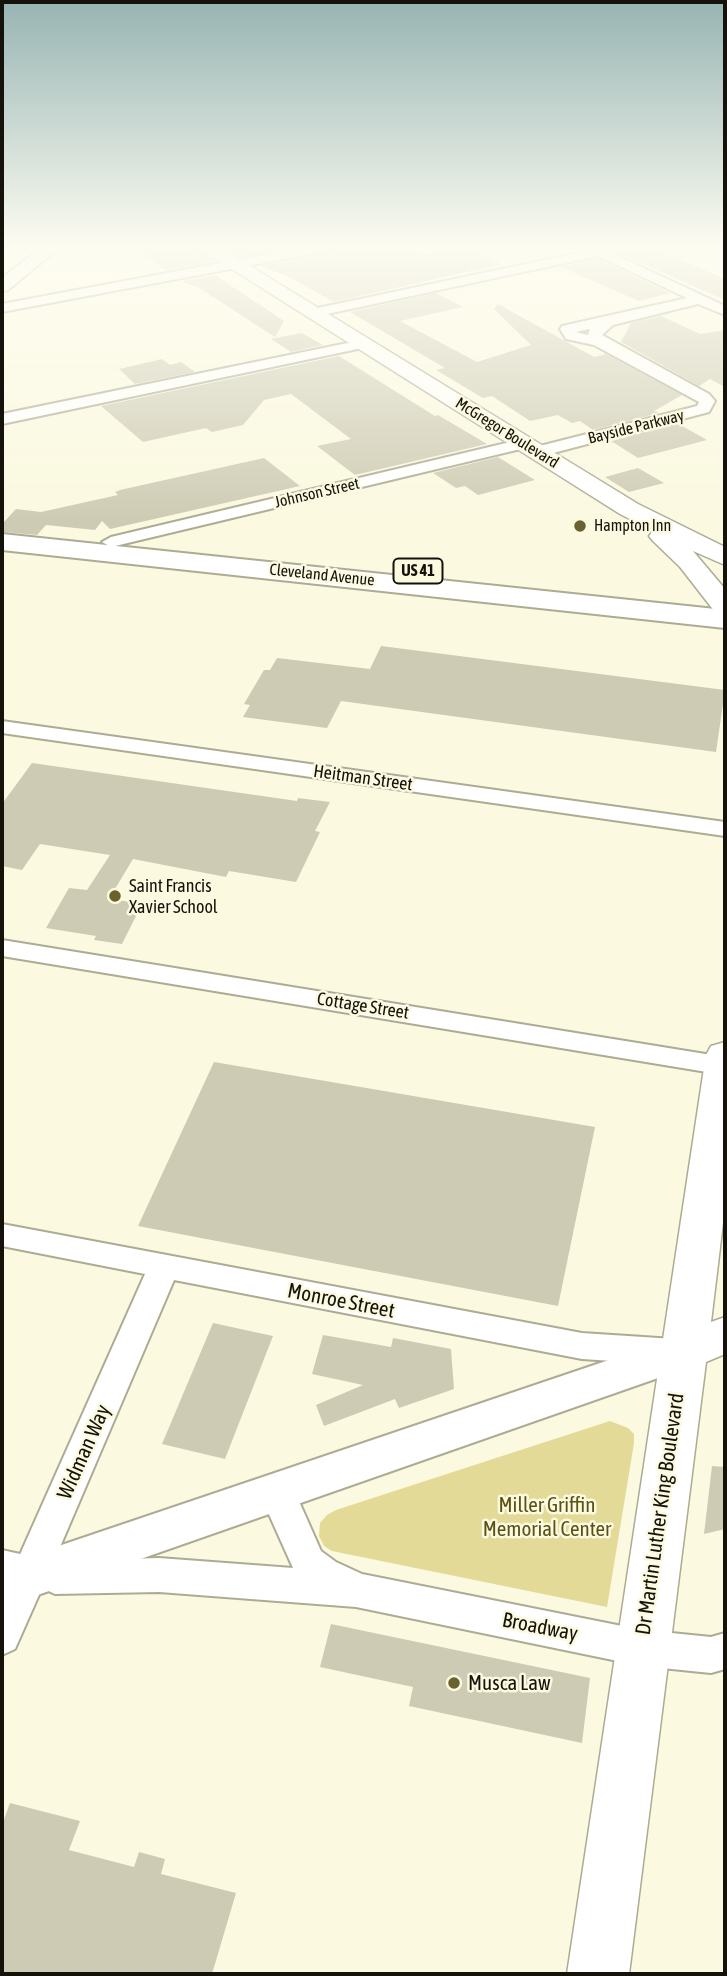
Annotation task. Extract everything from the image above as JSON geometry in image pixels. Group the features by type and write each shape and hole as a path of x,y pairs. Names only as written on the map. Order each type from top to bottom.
{"main road":[{"name":"McGregor Boulevard","path":"354,339 629,509 723,559"},
{"name":"McGregor Boulevard","path":"629,509 682,553 725,617"},
{"name":"Cleveland Avenue","path":"2,530 99,547 581,604 725,617"},
{"name":"Cleveland Avenue","path":"2,542 281,557 725,617"},
{"path":"99,547 233,575 478,603 643,628 725,617"},
{"name":"Dr Martin Luther King Boulevard","path":"598,1974 724,1060"},
{"path":"708,1179 725,1232"},
{"path":"683,1352 725,1335"}],"street":[{"name":"Bayside Parkway","path":"588,339 598,341 724,406"},
{"path":"2,419 362,344"},
{"name":"Bayside Parkway","path":"530,448 694,412 706,405 707,401 703,397"},
{"name":"Bayside Parkway","path":"694,412 704,413 724,406"},
{"name":"Johnson Street","path":"99,547 530,448"},
{"name":"Heitman Street","path":"2,727 725,829"},
{"name":"Cottage Street","path":"2,948 724,1060"},
{"name":"Monroe Street","path":"2,1235 582,1346 683,1352"},
{"name":"Widman Way","path":"2,1637 15,1574 164,1267"},
{"path":"15,1574 277,1492 683,1352"},
{"name":"Broadway","path":"277,1492 308,1562 323,1574 356,1590"},
{"name":"Broadway","path":"15,1574 159,1575 356,1590 642,1648 711,1655 725,1651"}],"green space":[{"name":"Miller Griffin Memorial Center","path":"610,1421 628,1428 634,1434 634,1443 607,1607 332,1551 324,1546 319,1536 320,1523 336,1510"}],"building":[{"path":"271,339 313,339 323,345 291,352"},
{"path":"396,339 434,339 477,362 531,345 525,339 562,339 594,357 606,354 682,395 654,411 659,413 593,430 580,421 572,423 558,415 530,421 492,396 483,398 436,370 445,368"},
{"path":"622,339 725,339 725,387 710,379 699,386 621,342"},
{"path":"339,356 435,416 438,415 487,444 355,475 317,446 351,439 291,394 264,400 243,425 212,432 206,428 143,442 101,406"},
{"path":"162,359 170,365 181,362 195,372 135,384 119,369"},
{"path":"677,423 707,440 638,458 611,441"},
{"path":"498,457 535,480 478,495 465,486 456,488 433,473"},
{"path":"264,458 300,486 110,529 102,521 95,530 46,525 37,535 2,532 2,524 16,509 41,512 118,495 115,492 120,490"},
{"path":"638,468 664,483 629,492 605,477"},
{"path":"381,646 725,690 716,752 341,701 327,728 243,717 250,705 244,704 264,670 270,670 277,658 370,669"},
{"path":"32,763 297,801 298,798 330,802 315,831 320,832 296,882 229,871 226,877 133,859 109,899 138,903 137,906 141,906 122,944 94,940 96,936 46,928 69,888 87,890 110,855 40,844 22,870 2,866 2,804"},
{"path":"214,1062 595,1127 558,1306 138,1226"},
{"path":"213,1323 273,1336 225,1459 162,1444"},
{"path":"323,1335 391,1347 393,1338 451,1349 454,1389 399,1408 395,1399 324,1426 316,1405 363,1385 312,1374"},
{"path":"712,1466 725,1467 725,1529 704,1534"},
{"path":"331,1624 590,1678 582,1743 409,1706 413,1687 320,1667"},
{"path":"10,1803 80,1821 69,1850 134,1867 139,1852 165,1859 161,1874 236,1893 212,1974 2,1974 2,1825"}],"place":[{"name":"Hampton Inn","path":"580,526"},
{"name":"Saint Francis Xavier School","path":"115,896"},
{"name":"Musca Law","path":"454,1683"}]}
